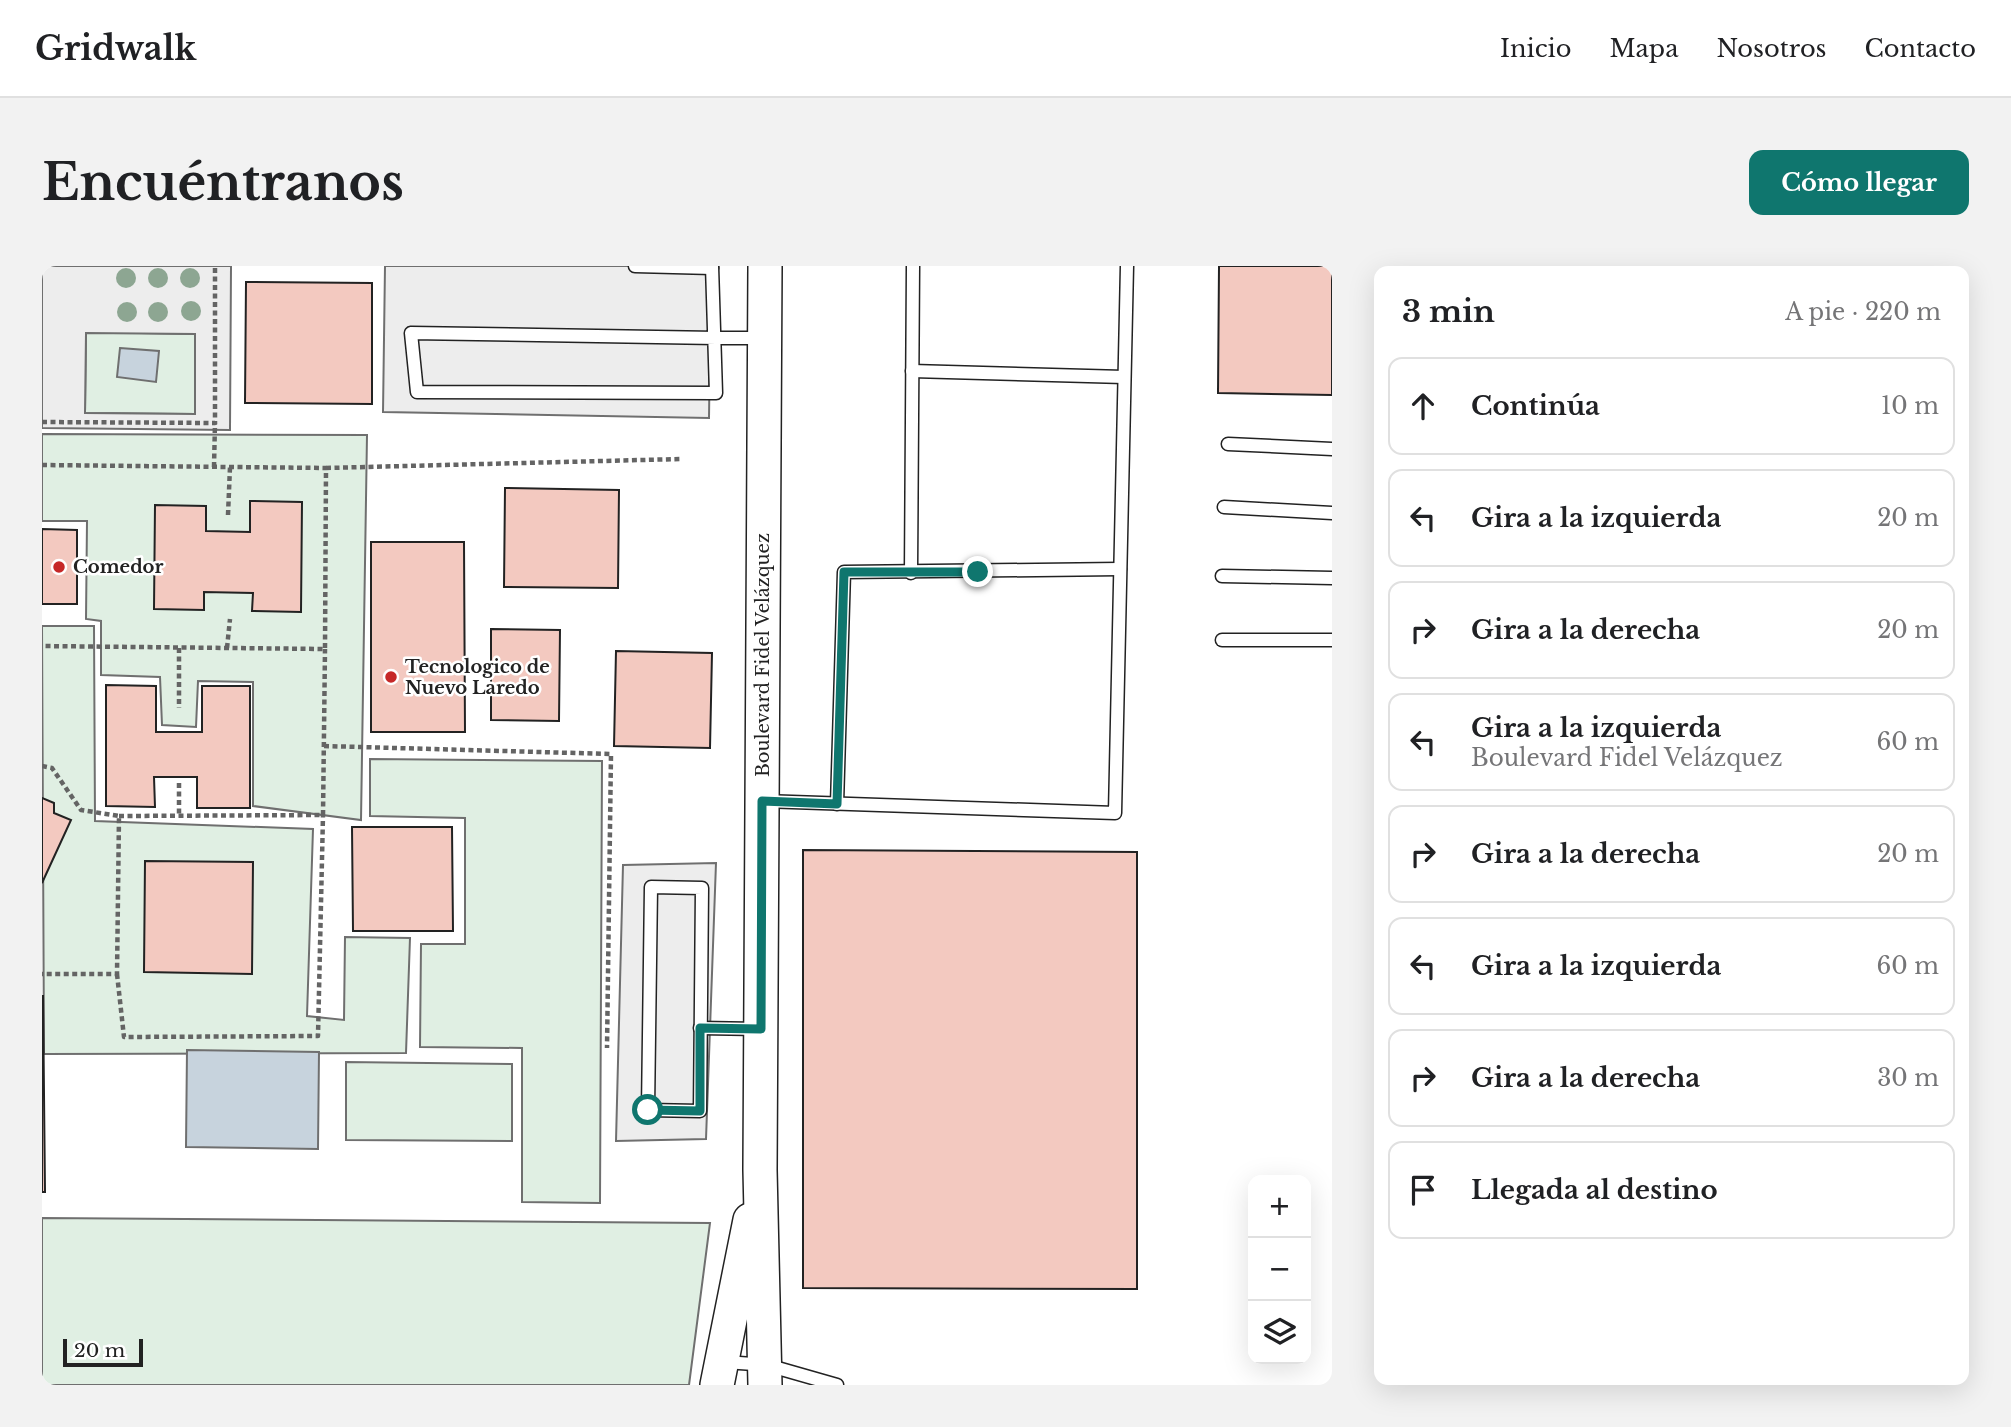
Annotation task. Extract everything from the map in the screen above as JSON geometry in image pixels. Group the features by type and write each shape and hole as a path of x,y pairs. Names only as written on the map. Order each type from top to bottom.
{"street":[{"name":"Boulevard Fidel Velázquez","path":"765,266 761,1170 766,1375"},
{"name":"Boulevard Fidel Velázquez","path":"718,1373 761,1170"}],"lane":[{"path":"635,266 712,267 716,338 716,393 417,392 411,333 716,338 765,338"},
{"path":"911,573 913,266"},
{"path":"762,801 1115,813 1127,266"},
{"path":"912,370 1124,377"},
{"path":"1228,444 1332,449"},
{"path":"1224,507 1332,513"},
{"path":"837,804 844,572 1120,569"},
{"path":"1222,576 1332,578"},
{"path":"1223,640 1332,640"},
{"path":"651,887 702,888 700,1028 700,1111 648,1110 651,887"},
{"path":"700,1028 761,1029"},
{"path":"718,1373 766,1375 837,1385"}],"path":[{"path":"214,467 215,266"},
{"path":"42,422 215,423"},
{"path":"42,465 326,468 681,459"},
{"path":"228,515 230,467"},
{"path":"119,816 117,974 124,1037 318,1036 326,468"},
{"path":"227,648 230,619"},
{"path":"42,646 325,649"},
{"path":"179,648 180,708"},
{"path":"324,746 611,754 607,1048"},
{"path":"42,766 52,768 80,810 119,816 323,815"},
{"path":"179,783 179,816"},
{"path":"42,974 117,974"}],"green space":[{"path":"86,332 196,334 195,414 85,413"},
{"path":"42,434 367,435 361,820 253,806 253,682 198,681 196,727 162,725 160,677 101,675 101,621 86,619 87,521 42,521"},
{"path":"42,626 94,626 95,821 313,829 307,1016 344,1020 345,937 410,938 406,1053 44,1054"},
{"path":"370,759 602,761 600,1203 522,1202 522,1048 420,1047 421,944 465,944 465,818 370,816"},
{"path":"346,1062 512,1064 512,1141 346,1140"},
{"path":"42,1218 710,1223 689,1385 42,1385"}],"shaded area":[{"path":"42,266 231,266 230,430 42,428","holes":["86,333 195,334 195,414 85,413"]},
{"path":"385,266 711,266 709,418 383,412"},
{"path":"120,348 159,351 156,382 117,377"},
{"path":"716,863 706,1139 616,1141 623,865"},
{"path":"187,1050 319,1052 318,1149 186,1147"}],"building":[{"path":"1219,266 1332,266 1332,395 1218,393"},
{"path":"246,282 372,283 372,404 245,403"},
{"path":"505,488 619,490 618,588 504,587"},
{"path":"250,501 302,502 301,612 252,611 253,593 204,592 204,610 154,609 155,505 206,506 206,531 250,532"},
{"name":"Comedor","path":"42,529 77,530 77,604 42,604"},
{"path":"371,542 464,542 465,732 371,732"},
{"path":"491,629 560,630 559,721 491,720"},
{"path":"616,651 712,653 710,748 614,746"},
{"path":"106,685 156,686 156,732 202,732 202,686 250,686 250,808 197,808 197,777 154,777 155,807 106,806"},
{"path":"42,798 54,803 54,813 71,820 42,883"},
{"path":"352,827 452,827 453,931 353,931"},
{"path":"803,850 1137,852 1137,1289 803,1288"},
{"path":"145,861 253,862 252,974 144,972"},
{"path":"43,996 45,1192 42,1192"}],"place":[{"name":"Comedor","path":"59,567"},
{"name":"Tecnologico de Nuevo Laredo","path":"391,677"}],"route":[{"path":"648,1110 700,1111 700,1028 761,1029 762,801 837,804 844,572 978,572"}]}
